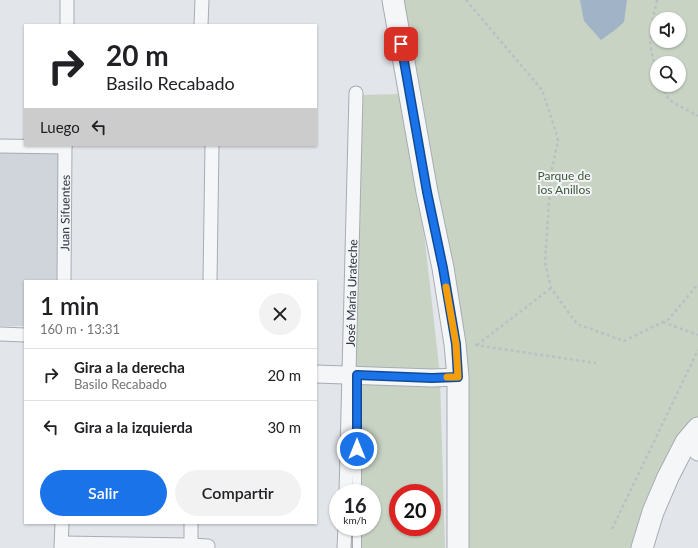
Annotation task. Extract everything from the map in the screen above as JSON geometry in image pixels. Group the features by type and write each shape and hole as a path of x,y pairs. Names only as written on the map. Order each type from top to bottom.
{"street":[{"path":"67,0 67,24"},
{"path":"202,0 202,24"},
{"path":"393,0 456,344 458,377 458,548"},
{"name":"José María Urateche","path":"347,484 353,375 356,93"},
{"path":"0,146 65,146"},
{"name":"Juan Sifuentes","path":"64,280 65,146"},
{"path":"210,280 212,146"},
{"path":"0,334 24,335"},
{"path":"317,374 432,378 458,377"},
{"path":"642,548 653,512 668,477 694,440"},
{"path":"62,524 62,545 191,545 208,546 208,548"},
{"path":"191,524 191,545"},
{"path":"344,548 345,536"}],"lane":[{"path":"353,375 357,484"},
{"path":"357,536 357,548"}],"path":[{"path":"466,0 542,90 558,140 551,173 545,262 551,288 576,324 624,341 669,319 698,284"},
{"path":"652,56 650,43 653,17 657,0"},
{"path":"665,92 669,100 698,116"},
{"path":"476,345 551,288"},
{"path":"663,322 698,335"},
{"path":"456,344 476,345 596,363"},
{"path":"612,529 698,350"}],"shaded area":[{"path":"0,153 59,154 59,280 24,280 24,326 0,326"}],"green space":[{"name":"Parque de los Anillos","path":"400,0 698,0 698,419 637,548 458,548 453,373"},
{"path":"402,94 420,197 440,375 352,371 360,95"},
{"path":"352,377 440,379 445,548 348,548 348,536 381,536 381,484 349,484"}],"water":[{"path":"580,0 627,0 624,22 601,40 584,21"}],"slow traffic":[{"path":"446,287 456,344 458,377 447,377"}],"route":[{"path":"357,449 357,375 432,378 458,377 456,344 443,268 427,192 401,44"}]}
